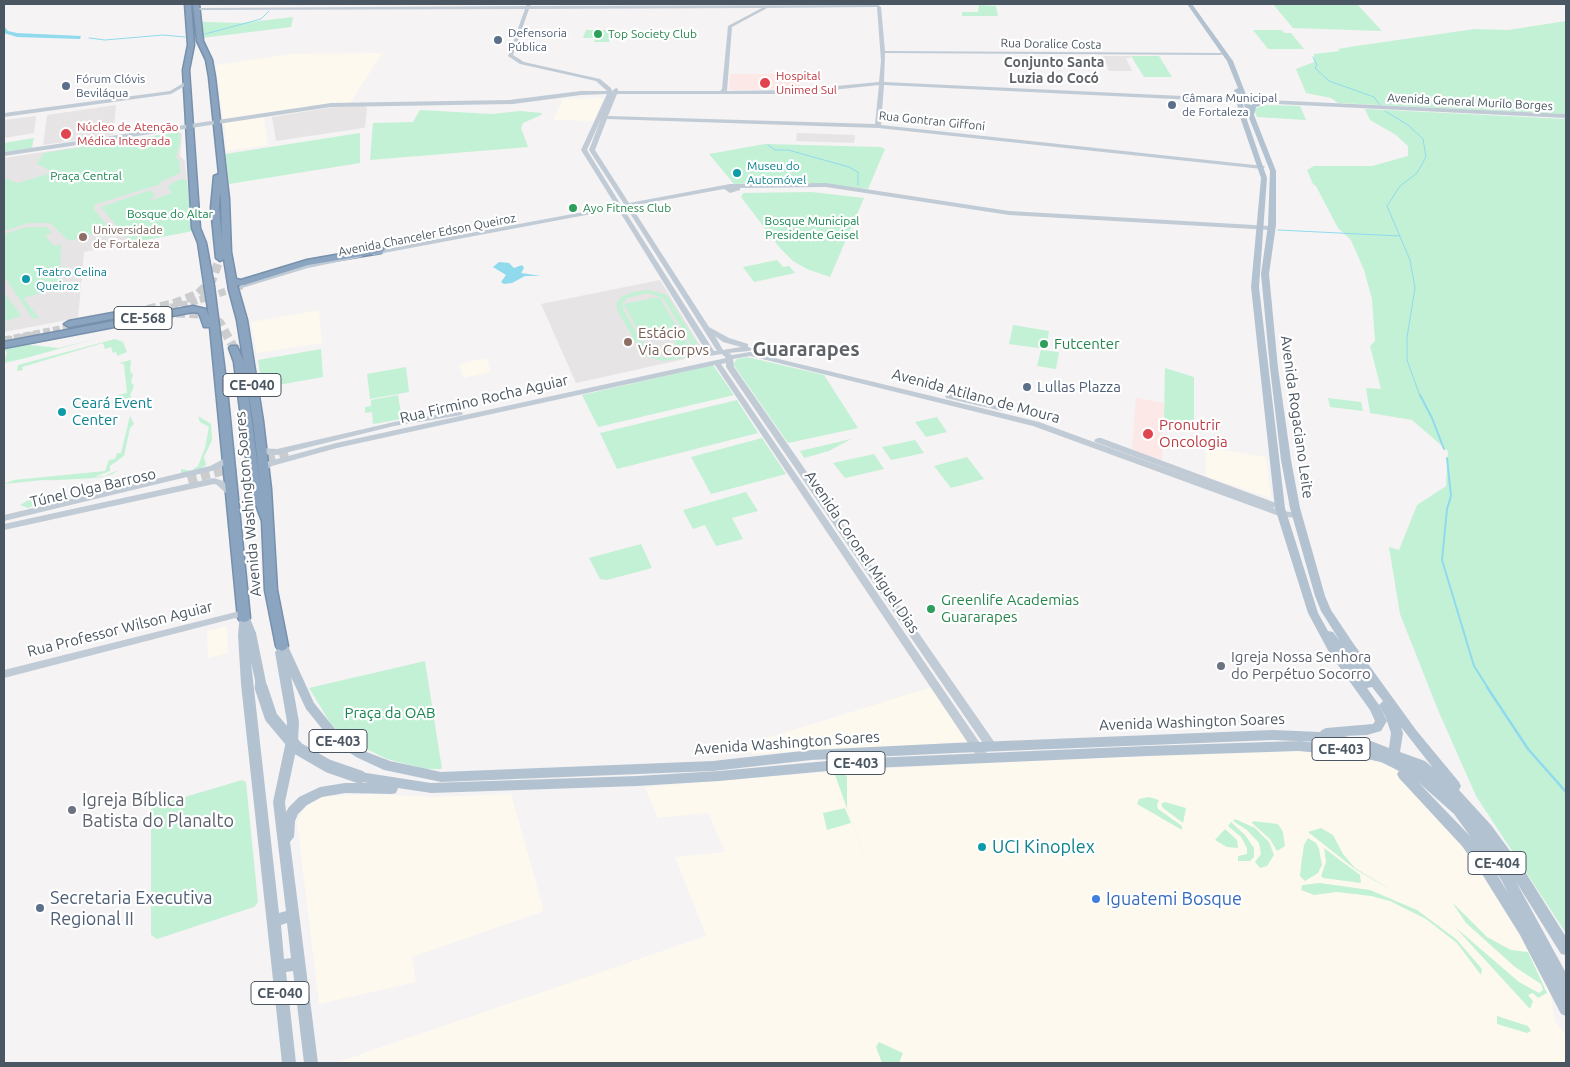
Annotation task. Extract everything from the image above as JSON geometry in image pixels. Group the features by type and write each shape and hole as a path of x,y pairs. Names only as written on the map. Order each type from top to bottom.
{"highway":[{"name":"Avenida Washington Soares","path":"188,4 191,45 186,65 196,228 207,268 222,389 244,615"},
{"name":"Avenida Washington Soares","path":"196,7 200,41 210,65 232,281 242,320 261,451 269,524 270,581 282,646"},
{"path":"220,258 215,208 217,178 221,163"},
{"path":"232,281 241,283 307,264 381,250"},
{"name":"CE-568","path":"4,344 188,310 201,310 206,319 217,379 222,389"},
{"path":"4,338 134,312"},
{"path":"234,348 239,362 254,489 269,524"}],"main road":[{"name":"Avenida Rogaciano Leite","path":"1184,4 1221,54 1251,115 1274,176 1271,231 1265,274 1273,360 1286,460 1296,515 1322,601 1333,621 1412,733 1475,809 1487,829"},
{"name":"Avenida Rogaciano Leite","path":"1190,4 1227,54 1243,101 1264,178 1255,277 1262,359 1281,511 1308,603 1334,651 1375,708 1381,721 1377,728 1367,730 1298,734"},
{"path":"722,92 805,91 882,83 878,126"},
{"path":"1251,115 1253,106 1265,103"},
{"name":"Avenida Coronel Miguel Dias","path":"604,176 592,150 606,117"},
{"path":"217,123 227,121"},
{"path":"1254,145 1264,146"},
{"name":"Avenida Chanceler Edson Queiroz","path":"530,222 580,215"},
{"name":"Avenida Coronel Miguel Dias","path":"649,246 712,359"},
{"path":"1260,340 1266,344 1271,342"},
{"path":"1262,359 1268,357 1273,360"},
{"name":"Avenida Washington Soares","path":"244,615 251,633 260,682 271,716 297,748 328,766 360,777 431,788 673,779 848,764 1298,746 1353,751 1401,769"},
{"name":"Avenida Washington Soares","path":"244,615 244,644 256,770 275,922"},
{"path":"1321,627 1338,644 1389,711 1396,733 1390,749"},
{"name":"Avenida Washington Soares","path":"282,646 310,706 336,738 360,754 388,766 423,775 450,777 713,766 811,755 1298,734 1390,749"},
{"name":"Avenida Washington Soares","path":"282,646 284,676 293,722 290,749 279,794 285,842"},
{"name":"CE-404","path":"1390,749 1412,760 1436,777 1457,795 1487,829 1519,874 1566,950"},
{"path":"1401,769 1461,835 1487,870 1525,931 1566,1009"},
{"name":"CE-404","path":"1401,769 1416,773 1443,795 1478,835 1531,919 1566,987"},
{"path":"285,842 293,811 304,801 320,792 345,788 416,791 431,788"},
{"name":"CE-040","path":"285,842 294,915 297,963 311,1063"},
{"path":"275,922 294,915"},
{"name":"CE-040","path":"275,922 289,1063"},
{"path":"278,967 297,963"}],"street":[{"path":"196,7 530,5 880,6 882,83 1243,101"},
{"path":"530,5 512,51 515,60 598,80 607,86 611,94"},
{"path":"227,121 331,105 509,102 568,94 722,92 725,90 730,26 769,5"},
{"name":"Rua Doralice Costa","path":"882,52 1221,54"},
{"path":"128,100 171,92 187,83"},
{"name":"Avenida Coronel Miguel Dias","path":"611,94 584,150 604,176 649,246 991,746"},
{"name":"Avenida Coronel Miguel Dias","path":"606,117 611,94"},
{"path":"4,117 128,100 175,95 188,97"},
{"name":"Avenida General Murilo Borges","path":"1243,101 1372,107"},
{"name":"Avenida General Murilo Borges","path":"1243,101 1566,116"},
{"name":"Rua Gontran Giffoni","path":"599,117 878,126 1262,167"},
{"path":"4,155 217,123"},
{"name":"Avenida Chanceler Edson Queiroz","path":"235,297 243,289 309,269 580,215 731,189 816,184 1018,219 1271,231"},
{"path":"511,230 530,222"},
{"name":"Avenida Chanceler Edson Queiroz","path":"242,286 308,266 381,250 530,222"},
{"path":"704,327 726,340 757,350"},
{"name":"Avenida Atilano de Moura","path":"725,356 734,349 757,350 1036,418 1281,511"},
{"name":"Avenida Atilano de Moura","path":"725,356 750,354 1036,424 1296,515"},
{"path":"712,359 725,356"},
{"path":"712,359 725,356"},
{"name":"Avenida Coronel Miguel Dias","path":"712,359 984,758"},
{"name":"Rua Firmino Rocha Aguiar","path":"261,451 276,452 394,424 496,407 712,359"},
{"name":"Rua Firmino Rocha Aguiar","path":"263,469 269,464 453,420 496,407"},
{"path":"290,453 402,427 453,420"},
{"path":"4,518 213,468 229,459"},
{"name":"Túnel Olga Barroso","path":"4,526 188,480"},
{"path":"4,526 214,481 220,483 232,494"},
{"path":"874,596 886,592"},
{"name":"Rua Professor Wilson Aguiar","path":"4,674 244,615"}],"shaded area":[{"path":"382,53 351,102 223,118 216,65 291,54"},
{"path":"1103,56 1130,56 1131,58 1126,58 1132,71 1109,71"},
{"name":"Hospital Unimed Sul","path":"730,74 808,74 809,79 801,79 801,89 729,90"},
{"path":"563,99 603,99 594,121 553,120"},
{"path":"116,105 113,135 43,145 47,115"},
{"path":"334,107 367,107 365,127 363,128 276,141 272,117"},
{"path":"36,116 34,133 4,138 4,120"},
{"path":"264,117 268,145 226,151 225,123"},
{"name":"Universidade de Fortaleza","path":"179,132 182,134 180,156 185,161 192,231 84,252 78,318 4,332 4,158"},
{"path":"797,133 855,135 854,143 796,141"},
{"name":"Estácio Via Corpvs","path":"660,280 705,353 576,383 541,304"},
{"path":"319,310 322,343 257,353 251,322"},
{"path":"486,358 491,372 463,378 459,364"},
{"name":"Pronutrir Oncologia","path":"1136,398 1164,403 1162,460 1132,450"},
{"path":"1205,447 1266,457 1271,498 1208,477 1206,475"},
{"path":"227,626 228,653 208,658 207,631"},
{"path":"932,687 968,742 753,754 746,750 751,743"},
{"name":"Iguatemi Bosque","path":"1300,751 1354,756 1393,766 1459,839 1510,911 1549,986 1555,1022 1566,1035 1566,1063 335,1063 706,936 675,857 725,852 708,813 658,818 645,787 801,774 990,762"},
{"path":"372,794 434,797 511,794 544,911 412,957 416,982 319,1004 297,822 305,807 320,797"}],"green space":[{"path":"1273,4 1357,4 1382,31 1293,28"},
{"path":"979,5 996,6 998,16 962,16 962,12 978,12"},
{"path":"293,17 291,27 202,38 203,26 201,23 203,22 242,23"},
{"path":"1566,21 1566,114 1338,103 1331,98 1306,93 1296,69 1314,62 1314,54 1340,51 1338,49 1475,29 1508,30"},
{"name":"Top Society Club","path":"586,30 612,30 609,42 594,42 595,38 583,38"},
{"path":"1253,30 1282,30 1284,33 1291,33 1304,49 1268,49"},
{"path":"1131,56 1159,56 1172,77 1144,77"},
{"path":"1264,105 1300,106 1306,120 1257,117 1254,109"},
{"path":"1365,109 1566,119 1566,933 1476,796 1438,710 1400,614 1389,547 1399,550 1417,505 1446,486 1448,451 1412,420 1370,413 1366,388 1381,389 1370,346 1375,341 1372,299 1364,270 1351,240 1338,228 1307,170 1314,166 1372,166 1408,156 1408,146 1396,135 1370,120"},
{"path":"420,110 492,114 520,111 542,113 523,123 521,128 528,147 370,160 373,123 413,122"},
{"name":"Praça Central","path":"179,132 180,142 176,158 179,160 180,173 160,182 161,184 96,204 93,208 110,229 69,241 50,223 29,223 4,231 4,178 18,183 54,172 37,164 44,153"},
{"path":"360,133 360,163 229,184 225,154"},
{"path":"34,138 32,148 4,152 4,143"},
{"name":"Bosque Municipal Presidente Geisel","path":"765,144 881,147 885,149 868,189 792,182 734,184 709,154"},
{"name":"Bosque do Altar","path":"180,179 187,180 192,231 131,243 101,207 150,190 155,195 148,201 172,193 168,186"},
{"name":"Bosque Municipal Presidente Geisel","path":"812,192 864,198 830,277 807,269 793,261 780,248 741,197 743,193"},
{"path":"27,227 46,227 52,232 45,236 54,246 61,244 60,277 56,289 23,298 39,318 33,319 4,276 4,234"},
{"path":"777,260 783,267 789,266 795,273 754,282 743,267"},
{"path":"649,290 667,295 697,343 693,351 684,358 663,361 644,356 617,310 617,302 623,296 633,292","holes":["648,293 663,298 690,342 690,346 686,351 688,342 677,336 674,345 670,347 673,347 670,356 680,355 667,358 655,356 648,352 623,309 623,303 627,298"]},
{"path":"4,293 21,315 19,317 4,321"},
{"path":"659,297 681,333 644,341 624,304"},
{"path":"1013,325 1049,331 1046,349 1009,344"},
{"path":"98,338 4,363 7,353 4,347 20,344 59,348"},
{"path":"115,339 123,342 127,352 117,356 116,352 113,353 111,347 105,349 103,343 22,367 23,370 17,371 18,365"},
{"path":"651,343 660,350 648,352"},
{"path":"321,349 323,377 262,388 258,360"},
{"path":"1041,350 1059,352 1056,369 1037,366"},
{"path":"747,357 824,375 858,428 788,443 733,364 737,359"},
{"path":"131,360 130,371 133,375 131,382 134,386 130,395 135,406 117,407 118,395 127,393 124,364 119,363"},
{"path":"713,365 734,395 598,427 582,395"},
{"path":"406,367 409,392 370,399 367,374"},
{"path":"1165,368 1194,377 1194,424 1164,419"},
{"path":"398,395 402,419 373,424 372,412 365,413 365,407 371,406 371,400"},
{"path":"1328,398 1361,402 1363,411 1330,407"},
{"path":"737,400 758,433 617,469 600,433"},
{"path":"130,416 134,424 130,428 124,456 110,466 110,471 94,477 105,476 118,470 113,474 102,477 95,478 4,484 14,480 105,471 109,460 115,459 117,453 121,453"},
{"path":"198,416 211,424 212,440 204,457 206,465 197,471 181,474 181,469 191,471 198,466 205,448 209,427 200,422"},
{"path":"937,417 947,432 926,437 915,422"},
{"path":"762,438 786,474 711,494 691,457"},
{"path":"851,439 829,451 804,458 800,451"},
{"path":"915,440 924,453 891,460 882,447"},
{"path":"874,454 884,469 845,478 833,463"},
{"path":"967,457 984,479 951,488 934,466"},
{"path":"746,492 758,511 732,518 743,539 716,546 705,525 693,529 683,510"},
{"path":"90,494 51,503 43,502 28,508 20,505 32,498 52,498"},
{"path":"641,544 652,568 607,580 600,579 589,558"},
{"name":"Praça da OAB","path":"425,661 442,769 425,769 387,759 346,739 331,724 309,688"},
{"path":"843,771 847,777 847,808 877,893 834,772"},
{"path":"242,780 246,782 258,902 254,907 157,939 151,935 151,809 158,805"},
{"path":"1149,797 1159,800 1158,809 1182,826 1182,830 1137,804 1139,799"},
{"path":"1165,802 1186,808 1183,823 1163,808 1161,804"},
{"path":"845,808 851,823 827,830 823,813"},
{"path":"1235,819 1255,828 1269,842 1274,855 1267,866 1260,868 1255,862 1261,854 1259,843 1247,830 1233,821"},
{"path":"1253,821 1278,824 1283,832 1285,846 1277,851 1270,839 1252,823"},
{"path":"1231,822 1245,835 1254,848 1254,857 1250,861 1238,861 1238,856 1247,854 1247,848 1241,837 1228,826"},
{"path":"1321,828 1333,835 1343,854 1355,868 1398,894 1355,869 1308,832"},
{"path":"1225,829 1237,840 1238,848 1227,847 1215,840"},
{"path":"1308,838 1316,843 1322,865 1318,873 1305,881 1300,876 1304,845"},
{"path":"1324,848 1360,875 1361,883 1323,878 1321,876 1326,862"},
{"path":"1320,883 1370,890 1417,910 1456,939 1482,969 1481,975 1457,943 1426,919 1390,901 1371,896 1337,892 1314,895 1301,890 1302,885"},
{"path":"1452,902 1487,937 1511,950 1528,952 1547,993 1538,998 1533,993 1528,995 1533,1001 1530,1009 1455,927 1519,982 1539,993 1543,990 1541,984 1515,967 1466,923"},
{"path":"1497,1016 1528,1026 1531,1031 1527,1033 1497,1024"},
{"path":"879,1042 903,1053 899,1063 882,1063 876,1047"}],"water":[{"path":"4,26 8,31 17,33 81,36 80,39 17,37 4,33"},
{"path":"499,262 509,263 514,268 522,265 524,268 521,273 541,276 525,276 512,283 504,284 501,282 506,275 493,267"}],"waterway":[{"path":"205,34 261,19 269,11"},
{"path":"89,38 105,40 163,35 185,37"},
{"path":"1313,57 1317,65 1315,68 1329,81 1374,97 1380,105"},
{"path":"1385,111 1408,125 1423,139 1426,157 1417,173 1400,186 1387,206 1400,236"},
{"path":"768,145 775,150 788,150 849,167 858,172 858,185"},
{"path":"1278,230 1400,236"},
{"path":"1400,236 1410,260 1415,288 1407,337 1407,360 1420,396"},
{"path":"1420,395 1432,418 1444,449"},
{"path":"1447,458 1451,496 1447,509 1442,560 1474,666 1488,688"},
{"path":"1487,687 1528,749 1566,792"}],"tunnel":[{"path":"134,312 173,304 198,294 212,280 220,258"},
{"path":"4,340 187,304 242,286"},
{"path":"176,313 199,314 220,323 234,348"},
{"path":"4,342 39,335"},
{"path":"188,480 290,453"}],"place":[{"name":"Top Society Club","path":"598,34"},
{"name":"Defensoria Pública","path":"498,40"},
{"name":"Hospital Unimed Sul","path":"765,83"},
{"name":"Fórum Clóvis Beviláqua","path":"66,86"},
{"name":"Câmara Municipal de Fortaleza","path":"1172,105"},
{"name":"Núcleo de Atenção Médica Integrada","path":"66,134"},
{"name":"Museu do Automóvel","path":"737,173"},
{"name":"Ayo Fitness Club","path":"573,208"},
{"name":"Universidade de Fortaleza","path":"83,237"},
{"name":"Teatro Celina Queiroz","path":"26,279"},
{"name":"Estácio Via Corpvs","path":"628,342"},
{"name":"Futcenter","path":"1044,344"},
{"name":"Lullas Plazza","path":"1027,387"},
{"name":"Ceará Event Center","path":"62,412"},
{"name":"Pronutrir Oncologia","path":"1148,434"},
{"name":"Greenlife Academias Guararapes","path":"931,609"},
{"name":"Igreja Nossa Senhora do Perpétuo Socorro","path":"1221,666"},
{"name":"Igreja Bíblica Batista do Planalto","path":"72,810"},
{"name":"UCI Kinoplex","path":"982,847"},
{"name":"Iguatemi Bosque","path":"1096,899"},
{"name":"Secretaria Executiva Regional II","path":"40,908"}],"district":[{"name":"Conjunto Santa Luzia do Cocó","path":"1054,70"},
{"name":"Guararapes","path":"806,349"}]}
